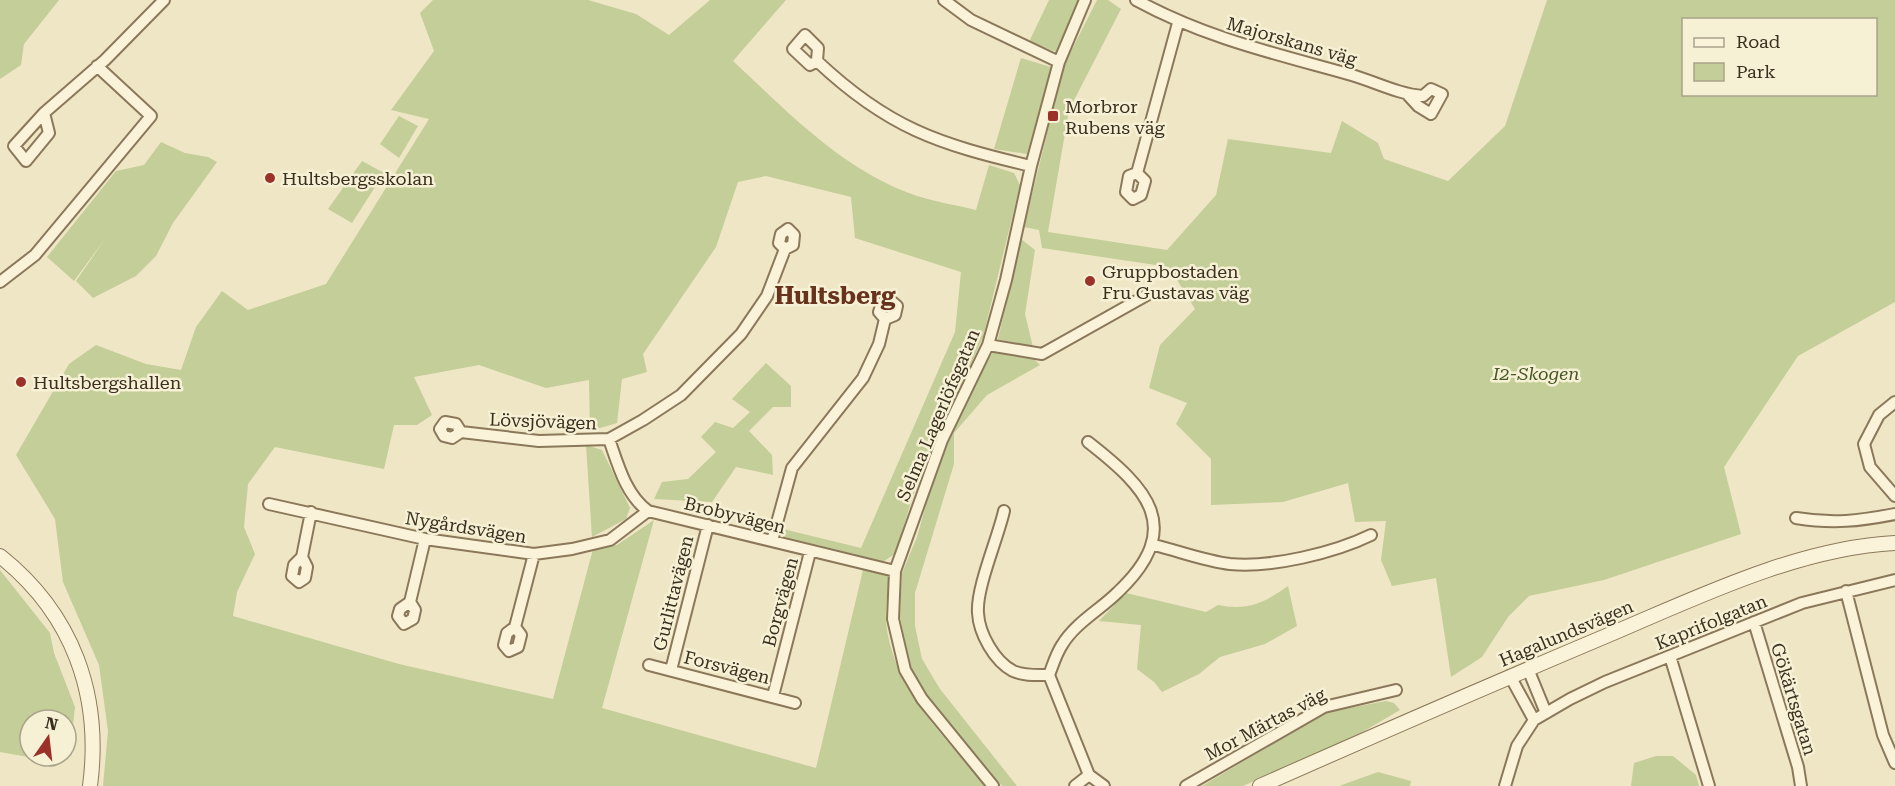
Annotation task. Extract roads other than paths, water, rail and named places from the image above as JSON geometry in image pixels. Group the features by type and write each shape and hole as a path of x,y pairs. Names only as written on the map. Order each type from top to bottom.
{"street":[{"path":"44,113 97,66 165,0"},
{"path":"944,0 970,20 1059,62"},
{"name":"Selma Lagerlöfsgatan","path":"993,786 922,699 905,670 893,619 895,571 942,440 988,345 1007,277 1031,166 1059,62 1085,0"},
{"name":"Majorskans väg","path":"1136,0 1178,23 1408,95"},
{"path":"1137,173 1178,23"},
{"path":"817,61 838,81 889,119 923,136 956,148 1031,166"},
{"path":"0,282 35,255 151,116 97,66"},
{"name":"Lövsjövägen","path":"461,432 539,441 609,439 681,395 714,364 741,334 767,296 784,249"},
{"path":"988,345 1041,354 1147,295"},
{"path":"772,541 783,493 792,468 863,378 879,344 885,319"},
{"path":"1895,402 1879,416 1864,444 1870,468 1895,496"},
{"path":"609,439 625,482 640,505 648,511"},
{"path":"1088,442 1115,462 1145,495 1152,518 1154,544 1139,569 1119,592 1074,630 1061,646 1049,675 1089,775 1104,786"},
{"name":"Nygårdsvägen","path":"269,504 425,539 534,554 572,549 610,540 648,511"},
{"name":"Brobyvägen","path":"648,511 895,571"},
{"path":"1004,511 981,594 978,613 982,632 995,655 1012,670 1032,675 1049,675"},
{"path":"302,557 311,512"},
{"path":"1796,518 1827,523 1853,522 1895,514"},
{"name":"Gurlittavägen","path":"671,670 708,525"},
{"path":"1154,544 1215,561 1247,564 1279,561 1311,554 1353,544 1371,535"},
{"path":"410,602 425,539"},
{"name":"Hagalundsvägen","path":"1260,786 1510,676 1759,574 1832,552 1895,543"},
{"name":"Borgvägen","path":"772,696 810,552"},
{"path":"515,627 534,554"},
{"path":"0,556 49,606 79,659 90,703 93,739 90,786"},
{"name":"Kaprifolgatan","path":"1505,786 1517,746 1534,720 1546,713 1605,682 1802,603 1895,580"},
{"path":"1846,591 1883,735 1895,763"},
{"name":"Gökärtsgatan","path":"1754,622 1798,767 1801,786"},
{"path":"1670,656 1709,786"},
{"name":"Forsvägen","path":"649,665 795,703"},
{"path":"1528,669 1546,713"},
{"path":"1510,676 1534,720"},
{"name":"Mor Märtas väg","path":"1186,786 1324,707 1396,690"},
{"path":"1075,786 1089,775"}],"place":[{"name":"Morbror Rubens väg","path":"1053,116"},
{"name":"Hultsbergsskolan","path":"270,178"},
{"name":"Gruppbostaden Fru Gustavas väg","path":"1090,281"},
{"name":"Hultsbergshallen","path":"21,382"}],"district":[{"name":"Hultsberg","path":"835,296"}],"park label":[{"name":"I2-Skogen","path":"1536,373"}]}
